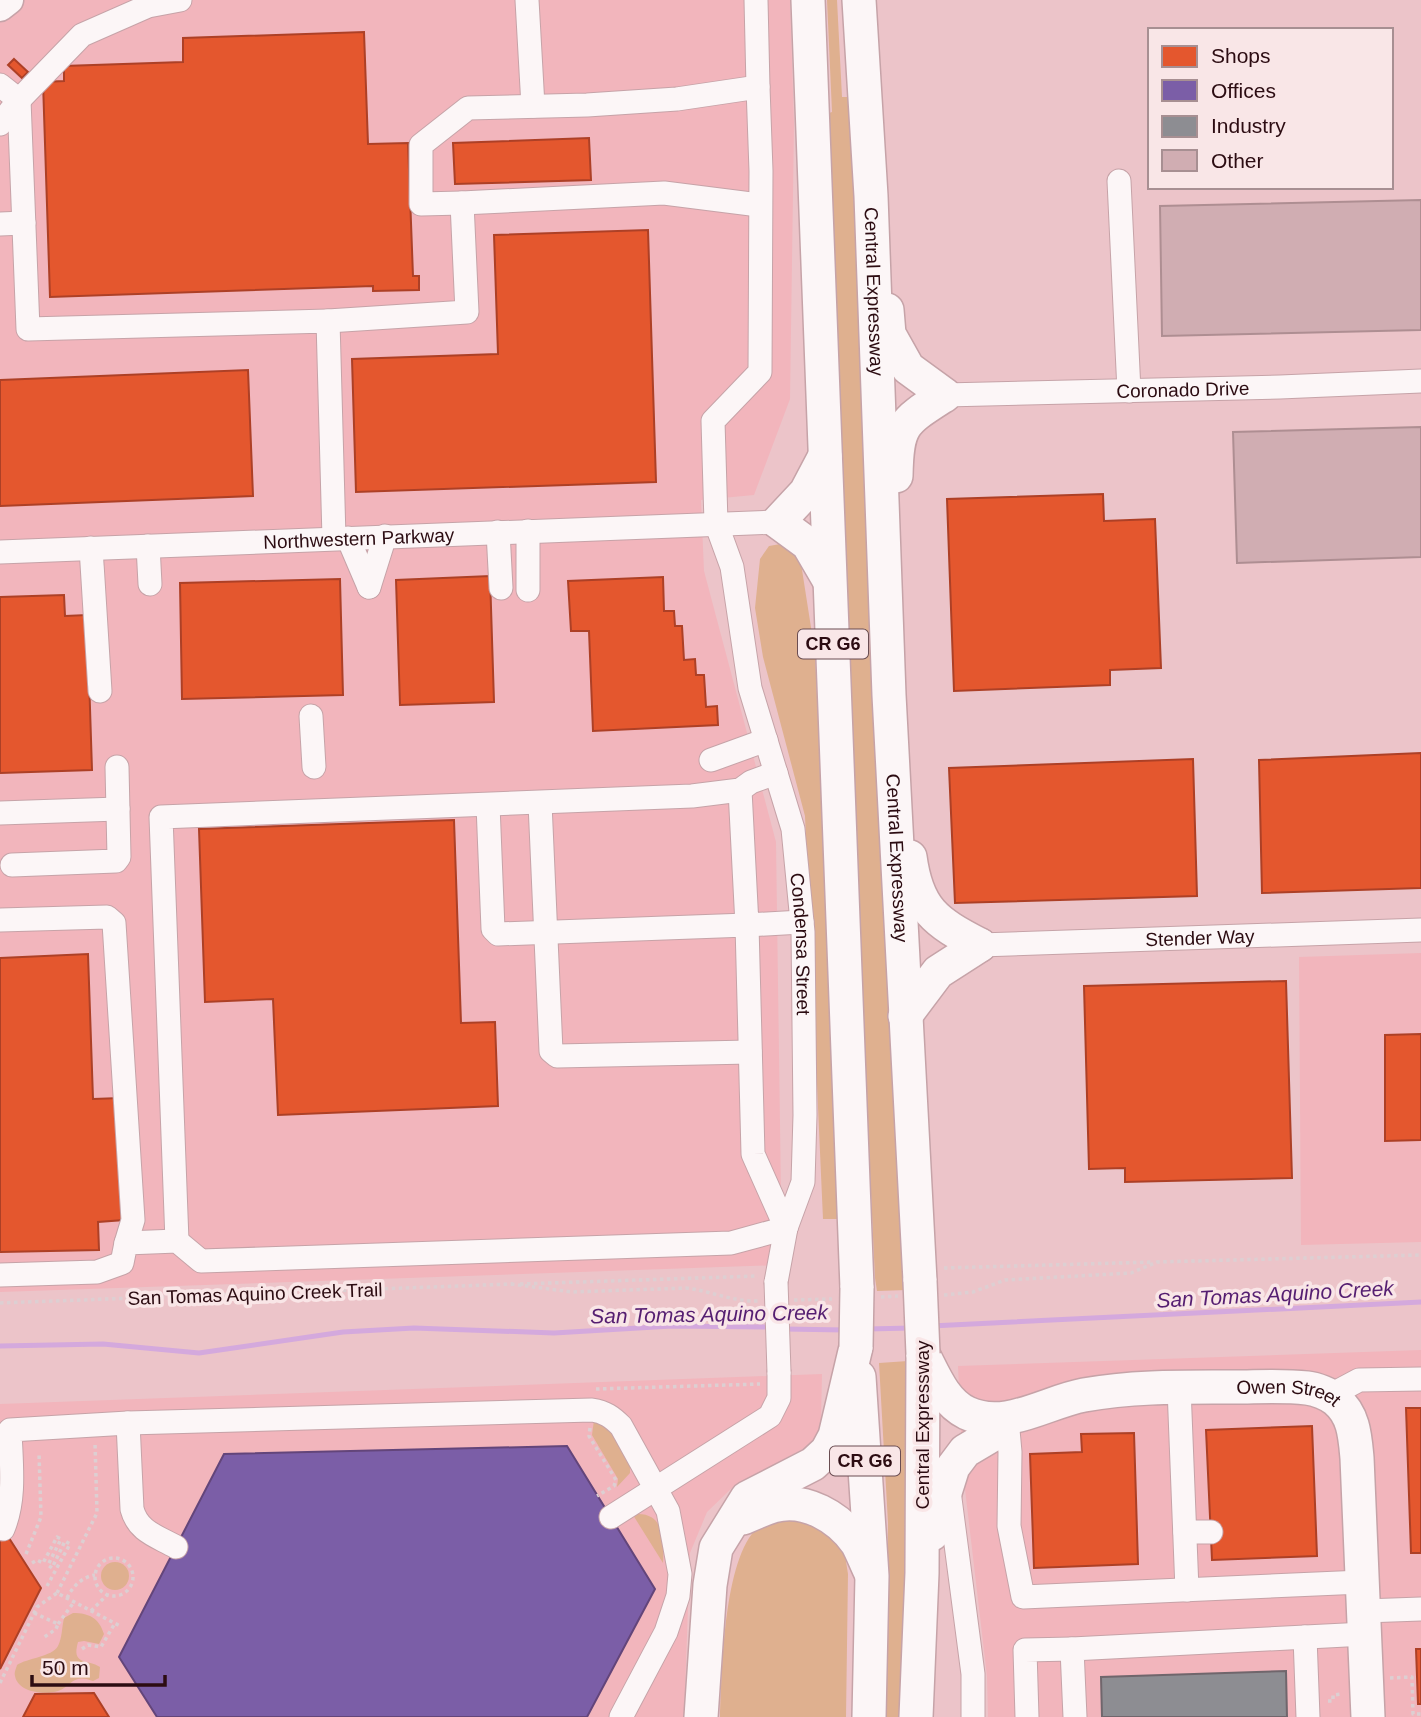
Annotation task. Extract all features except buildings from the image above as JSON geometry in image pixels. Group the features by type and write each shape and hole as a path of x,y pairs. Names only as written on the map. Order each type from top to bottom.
{"highway":[{"name":"CR G6","path":"808,0 831,583 856,1347 872,1576 869,1717"},
{"name":"Central Expressway","path":"859,0 871,196 889,695 922,1291 922,1573 916,1717"},
{"path":"871,196 878,216 889,334 908,368 945,395 909,418 897,444 889,695 913,880 929,912 948,928 980,945"},
{"path":"826,454 806,492 779,522 808,544 831,583"},
{"path":"905,1016 938,972 980,945"},
{"path":"701,1717 710,1586 716,1548 747,1498 813,1464 827,1451 835,1436 856,1347"},
{"path":"923,1354 944,1393 966,1413 1007,1419"},
{"name":"Owen Street","path":"1007,1419 1082,1395 1119,1390 1310,1388 1335,1399 1349,1414 1354,1432 1368,1717"},
{"path":"922,1573 953,1467 965,1451 992,1435 1007,1419"},
{"path":"730,1523 775,1505 795,1504 815,1508 833,1518 856,1543 872,1576"}],"main road":[{"path":"0,7 9,0"}],"street":[{"path":"0,124 19,100 82,35 148,6 180,0"},
{"path":"527,0 533,106"},
{"path":"716,523 713,421 760,372 761,171 757,0"},
{"path":"0,85 19,100 28,329 328,321 467,312 462,203"},
{"path":"758,87 677,99 468,108 421,145 421,204 664,193 759,205"},
{"path":"1119,181 1129,391"},
{"path":"0,224 24,223"},
{"path":"328,321 341,538 369,587 385,536"},
{"name":"Coronado Drive","path":"945,395 1421,381"},
{"name":"Northwestern Parkway","path":"0,552 779,522"},
{"name":"Condensa Street","path":"716,523 732,567 750,688 793,829 802,922 805,1115 803,1182 786,1228 776,1290 781,1387"},
{"path":"528,531 528,590"},
{"path":"498,532 501,588"},
{"path":"148,546 150,584"},
{"path":"91,548 100,691"},
{"path":"311,716 314,767"},
{"path":"711,760 766,740"},
{"path":"12,865 116,861 119,857 117,767"},
{"path":"177,1241 161,817 692,796 740,790 751,782 776,773"},
{"path":"126,1243 177,1241 201,1261 731,1243 786,1228 753,1154 747,925 740,790"},
{"path":"540,803 551,1051 556,1056 750,1052"},
{"path":"488,805 494,929 498,934 802,922"},
{"path":"0,813 118,809"},
{"path":"0,920 107,917 114,923 133,1220 122,1263 97,1272 0,1275"},
{"name":"Stender Way","path":"980,945 1421,930"},
{"path":"1329,1396 1359,1380 1421,1379"},
{"path":"611,1517 770,1416 781,1387"},
{"path":"1179,1388 1187,1590"},
{"path":"3,1529 10,1513 12,1489 10,1430 128,1423 592,1410 612,1417 621,1426 657,1488 668,1511 680,1574 678,1596 666,1632 621,1717"},
{"path":"1007,1419 1010,1452 1009,1526 1023,1597 1187,1590 1364,1609 1421,1609"},
{"path":"128,1423 132,1509 135,1520 139,1527 176,1547"},
{"path":"948,1482 973,1674 973,1717"},
{"path":"1185,1532 1211,1532"},
{"path":"1027,1717 1025,1650 1305,1637 1364,1609"},
{"path":"1305,1637 1308,1717"},
{"path":"1072,1649 1075,1717"}],"path":[{"name":"San Tomas Aquino Creek Trail","path":"922,1291 944,1268 1421,1255"},
{"name":"San Tomas Aquino Creek Trail","path":"0,1303 511,1284 856,1294 973,1292 1005,1280 1131,1273 1157,1262"},
{"name":"San Tomas Aquino Creek Trail","path":"511,1284 572,1292 686,1288 742,1302 776,1290"},
{"path":"597,1496 614,1486 616,1480 589,1436 592,1389 763,1384 769,1377 781,1387"},
{"path":"0,1684 37,1607 57,1593 97,1513 94,1425"},
{"path":"26,1554 41,1517 39,1453"},
{"path":"32,1563 37,1560 43,1563 57,1537 61,1539 48,1565 52,1568 65,1542 70,1544 47,1587"},
{"path":"118,1558 129,1565 133,1577 129,1588 119,1595 107,1594 98,1587 95,1575 100,1563 118,1558"},
{"path":"67,1598 87,1576 95,1575"},
{"path":"57,1593 120,1626"},
{"path":"91,1611 107,1594"},
{"path":"43,1638 56,1629 74,1602"},
{"path":"34,1613 58,1624"},
{"path":"82,1649 88,1645 101,1647 115,1623"},
{"path":"1390,1678 1412,1677 1413,1714 1421,1714"}],"shaded area":[{"path":"0,0 790,0 794,124 790,399 754,495 701,500 704,571 776,842 782,1265 0,1292"},
{"path":"827,0 837,0 842,97 851,97 907,1290 877,1291 875,1278 820,116 832,112"},
{"path":"786,543 800,557 815,653 842,1219 823,1219 805,816 763,657 755,608 760,559 769,546"},
{"path":"1421,953 1421,1242 1301,1245 1299,957"},
{"path":"1421,1350 1421,1717 988,1717 987,1676 963,1472 958,1366"},
{"path":"908,1361 906,1717 885,1717 888,1523 879,1363"},
{"path":"822,1374 821,1420 817,1438 803,1449 735,1485 707,1512 690,1553 684,1717 0,1717 0,1404"},
{"path":"594,1420 610,1429 630,1464 630,1473 617,1487 618,1479 592,1435"},
{"path":"788,1514 836,1537 845,1555 848,1574 846,1717 720,1717 727,1617 738,1564 746,1542 758,1527"},
{"path":"633,1515 647,1515 658,1524 663,1538 663,1563"},
{"path":"115,1562 125,1566 129,1576 125,1586 115,1590 105,1586 101,1576 105,1566"},
{"path":"73,1613 93,1618 104,1634 99,1644 78,1642 76,1650 79,1658 100,1667 99,1678 93,1681 76,1679 63,1689 53,1692 33,1691 21,1686 15,1676 17,1665 55,1650 60,1640 64,1618"}],"waterway":[{"name":"San Tomas Aquino Creek","path":"931,1326 1421,1302"},
{"name":"San Tomas Aquino Creek","path":"0,1346 103,1344 199,1353 343,1332 414,1328 554,1333 672,1326 771,1327"},
{"name":"San Tomas Aquino Creek","path":"868,1329 911,1328"},
{"name":"San Tomas Aquino Creek","path":"784,1329 845,1330"}]}
